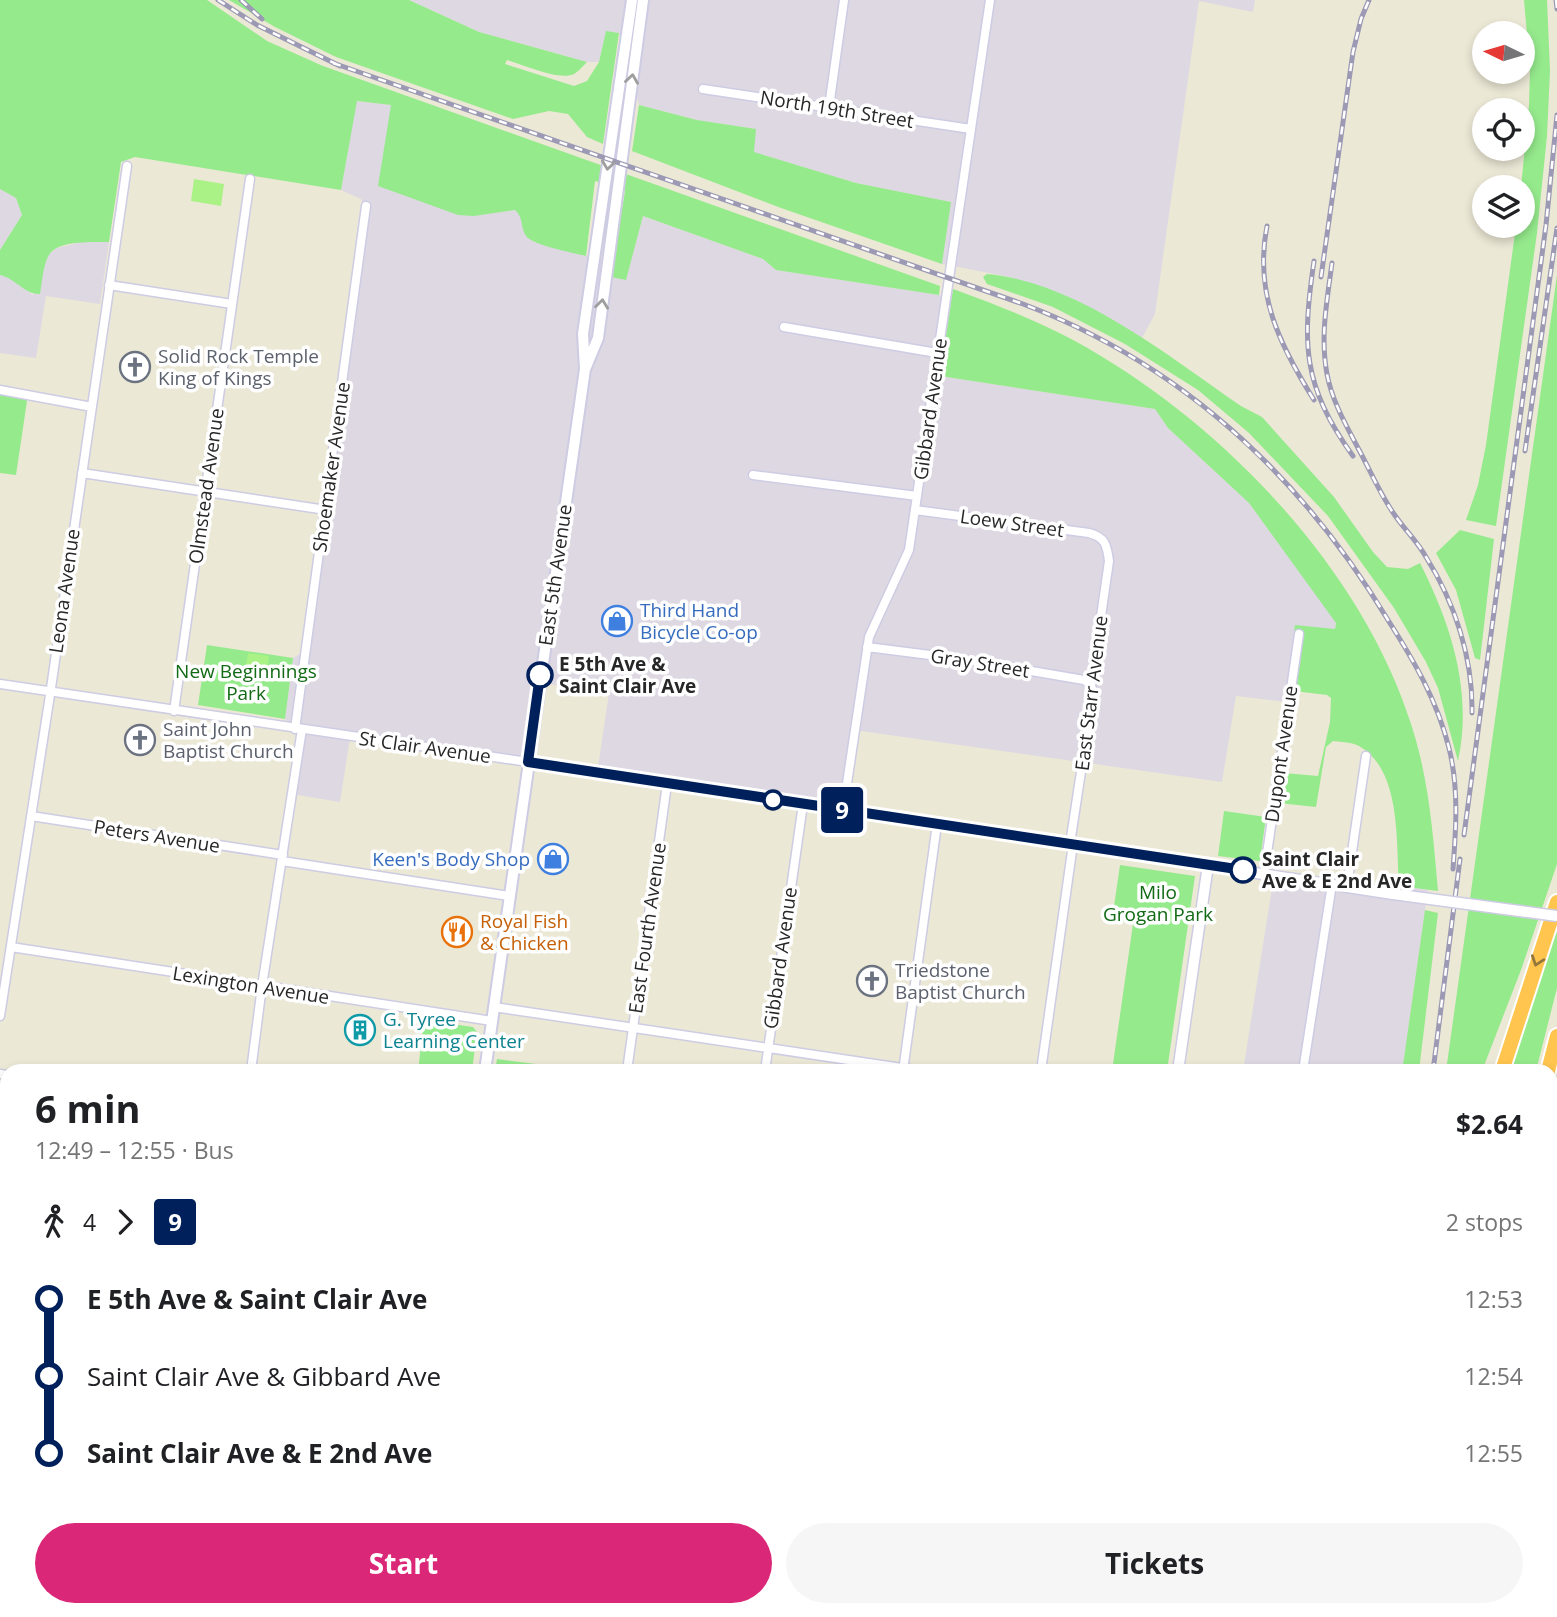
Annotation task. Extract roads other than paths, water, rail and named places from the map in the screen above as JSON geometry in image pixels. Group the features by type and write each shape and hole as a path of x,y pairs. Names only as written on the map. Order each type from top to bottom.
{"highway":[{"path":"1504,1064 1557,902"},
{"path":"1494,1064 1527,993"},
{"path":"1550,1064 1557,1036"}],"main road":[{"name":"East 5th Avenue","path":"486,1064 585,369 583,334 632,0"},
{"name":"East 5th Avenue","path":"585,369 598,338 643,0"}],"street":[{"path":"829,107 844,0"},
{"name":"Gibbard Avenue","path":"844,810 869,637 909,550 990,0"},
{"name":"North 19th Street","path":"703,89 971,129"},
{"name":"Leona Avenue","path":"0,1016 127,166"},
{"name":"Olmstead Avenue","path":"174,711 250,178"},
{"name":"Shoemaker Avenue","path":"252,1064 283,858 366,206"},
{"path":"109,285 232,304"},
{"path":"784,327 937,353"},
{"path":"0,390 92,407"},
{"path":"82,474 326,510"},
{"path":"753,475 917,496"},
{"name":"Loew Street","path":"915,510 1089,533 1099,536 1106,543"},
{"name":"East Starr Avenue","path":"1042,1064 1109,561 1106,543"},
{"name":"Dupont Avenue","path":"1264,874 1299,634"},
{"name":"Gray Street","path":"867,647 998,665 1084,680 1091,684"},
{"name":"St Clair Avenue","path":"0,684 1393,894 1557,916"},
{"path":"1347,886 1366,755"},
{"name":"East Fourth Avenue","path":"628,1064 667,784"},
{"name":"Gibbard Avenue","path":"766,1064 803,804"},
{"name":"Peters Avenue","path":"31,816 509,896"},
{"path":"904,1064 937,824"},
{"path":"1179,1064 1208,865"},
{"path":"1304,1064 1332,884"},
{"name":"Lexington Avenue","path":"11,947 492,1021"},
{"path":"494,1007 866,1064"},
{"path":"552,1617 558,1617"}],"railway":[{"path":"218,0 257,25 340,66"},
{"path":"241,0 262,19"},
{"path":"1321,277 1353,52 1369,0"},
{"path":"1556,0 1557,9"},
{"path":"333,63 1023,304 1080,329 1134,358 1185,392 1232,430 1276,473 1316,518 1354,568 1416,666 1444,730 1452,763 1456,808 1453,869"},
{"path":"1464,835 1546,225 1557,115"},
{"path":"1267,226 1264,274 1272,317 1290,359 1314,400"},
{"path":"1525,451 1557,228"},
{"path":"1314,261 1308,316 1310,363 1324,407 1353,456"},
{"path":"1332,263 1324,346 1332,394 1384,498 1422,551 1446,593 1466,652 1472,713"},
{"path":"1434,1064 1460,859"}],"place":[{"name":"Solid Rock Temple King of Kings","path":"135,367"},
{"name":"Third Hand Bicycle Co-op","path":"617,621"},
{"name":"E 5th Ave & Saint Clair Ave","path":"540,675"},
{"name":"Saint John Baptist Church","path":"140,740"},
{"name":"Keen's Body Shop","path":"553,859"},
{"name":"Saint Clair Ave & E 2nd Ave","path":"1243,870"},
{"name":"Royal Fish & Chicken","path":"457,932"},
{"name":"Triedstone Baptist Church","path":"872,981"},
{"name":"G. Tyree Learning Center","path":"360,1030"}],"park label":[{"name":"New Beginnings Park","path":"246,682"},
{"name":"Milo Grogan Park","path":"1158,903"}]}
